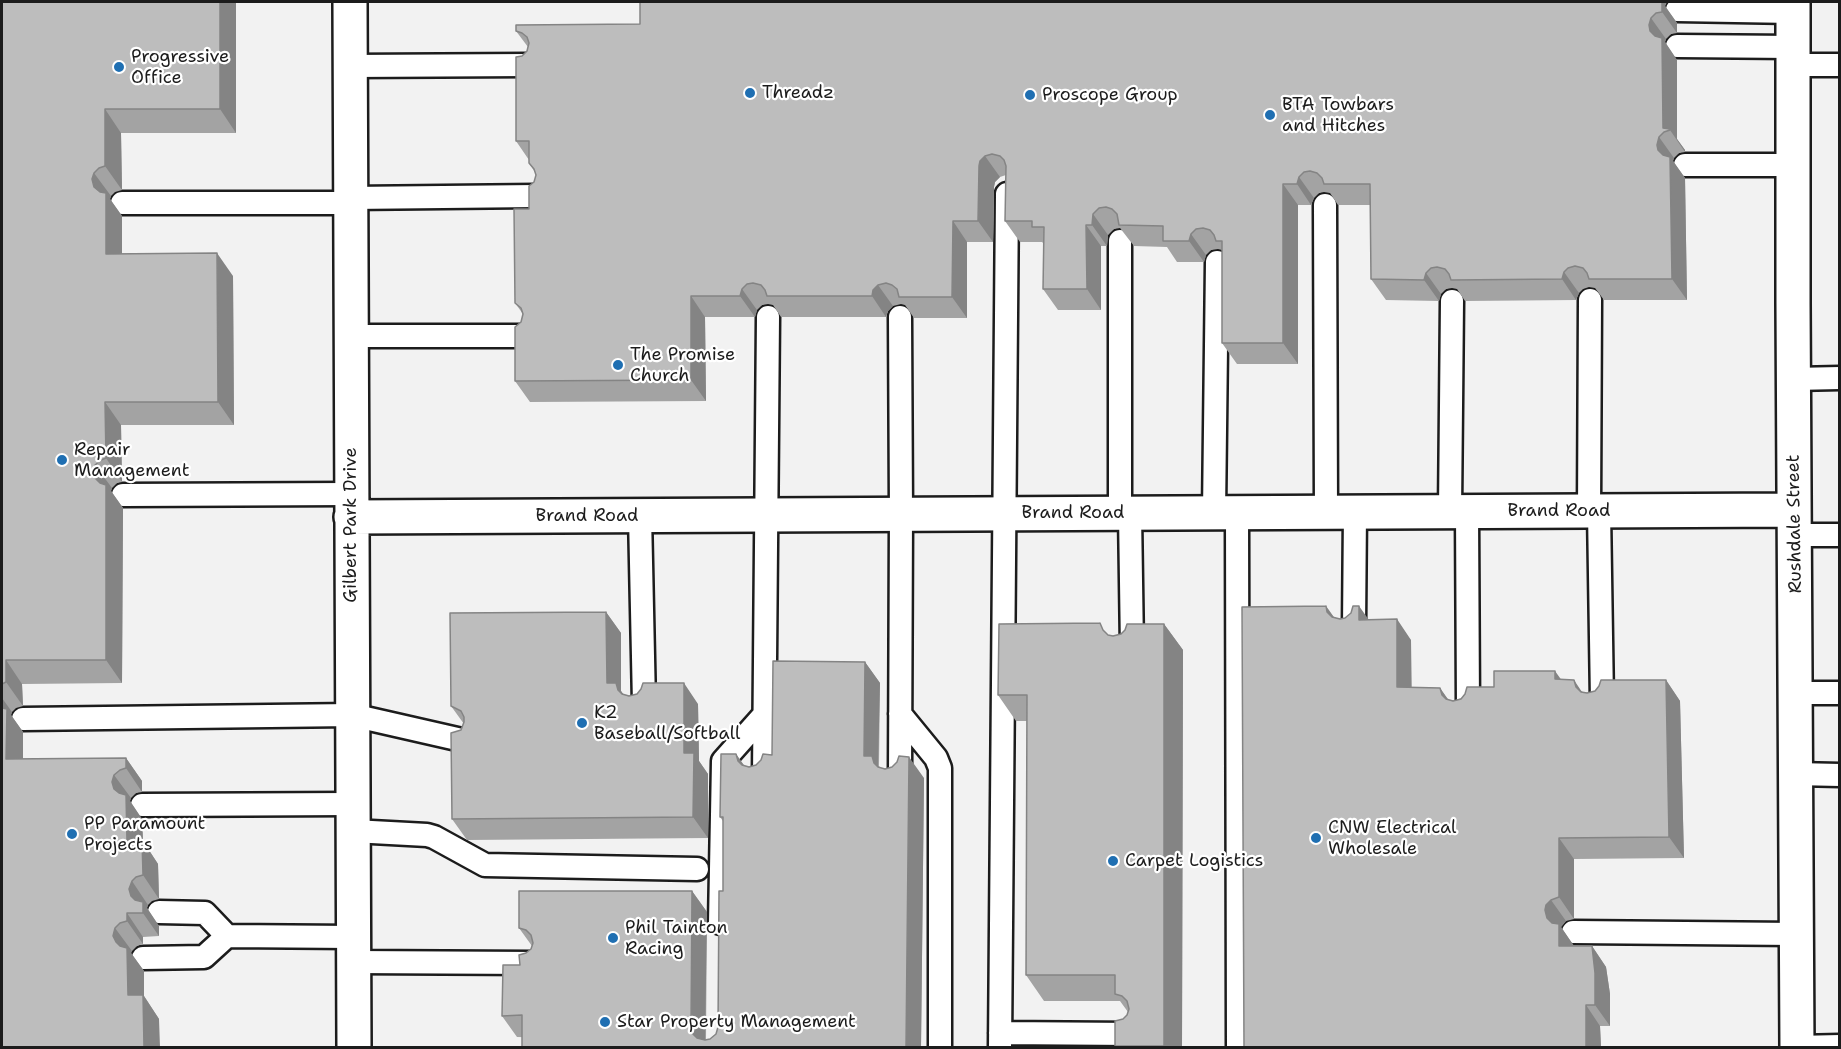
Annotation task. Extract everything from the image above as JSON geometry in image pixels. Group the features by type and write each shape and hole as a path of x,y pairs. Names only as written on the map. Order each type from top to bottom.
{"street":[{"name":"Gilbert Park Drive","path":"350,2 354,1047"},
{"name":"Rushdale Street","path":"1793,7 1797,1047"},
{"name":"Brand Road","path":"351,505 640,515 1594,511 1795,522"}],"lane":[{"path":"1677,10 1793,7"},
{"path":"1677,46 1794,56 1839,65"},
{"path":"350,66 530,65"},
{"path":"1685,165 1794,165"},
{"path":"1007,188 1000,1040 1134,1034"},
{"path":"122,203 350,201 537,196"},
{"path":"1325,205 1340,512 1354,627"},
{"path":"1120,241 1125,513 1132,650"},
{"path":"1217,262 1226,513 1238,1047"},
{"path":"1590,300 1594,511 1602,701"},
{"path":"1452,301 1458,512 1468,709"},
{"path":"764,775 768,317"},
{"path":"900,317 900,777"},
{"path":"350,336 524,336"},
{"path":"1794,379 1839,378"},
{"path":"123,495 351,505"},
{"path":"640,515 645,704"},
{"path":"1795,522 1839,534"},
{"path":"1796,693 1839,693"},
{"path":"900,714 936,758 940,768 940,1047"},
{"path":"23,719 352,715 466,741"},
{"path":"720,942 722,766 726,757 764,715"},
{"path":"1796,774 1839,775"},
{"path":"142,805 353,817 434,837 485,865 697,869"},
{"path":"159,912 205,913 227,936 353,950 534,963"},
{"path":"1573,932 1796,934"},
{"path":"143,958 204,957 227,936"},
{"path":"1797,1047 1839,1046"}],"building":[{"name":"Repair Management","path":"2,2 220,2 220,109 105,109 105,166 94,173 92,179 94,187 106,193 106,254 217,253 218,402 105,402 106,458 95,465 93,472 100,483 106,485 106,660 6,660 6,682 2,684"},
{"path":"640,2 1662,2 1662,12 1656,13 1651,18 1649,25 1650,31 1655,36 1662,38 1663,128 1670,130 1659,137 1657,145 1663,155 1670,157 1672,279 1589,279 1583,268 1575,266 1564,272 1562,279 1451,280 1445,269 1437,267 1431,268 1426,273 1424,280 1371,279 1370,184 1324,184 1317,173 1310,171 1304,172 1299,177 1297,184 1283,184 1283,343 1222,343 1222,241 1216,241 1210,230 1196,229 1189,241 1163,241 1163,226 1119,225 1117,214 1112,209 1099,208 1093,214 1092,225 1086,225 1087,289 1043,289 1044,227 1032,227 1032,221 1005,221 1006,166 1000,156 992,154 980,161 978,221 953,221 952,297 899,297 897,289 886,283 878,285 873,290 872,296 767,296 761,285 747,284 740,296 691,296 691,380 515,381 515,327 521,322 523,314 521,308 515,303 514,209 529,209 529,186 534,182 536,175 529,163 529,141 516,141 516,57 522,56 527,51 529,43 527,37 516,31 516,25 640,24"},
{"path":"1326,606 1327,612 1332,617 1340,619 1351,613 1353,606 1359,606 1359,620 1397,619 1397,687 1440,688 1446,699 1453,701 1461,699 1467,687 1494,687 1494,671 1555,671 1555,679 1574,680 1581,692 1587,693 1595,691 1601,680 1666,680 1669,837 1559,838 1559,897 1551,900 1545,910 1547,918 1552,923 1559,924 1559,946 1592,946 1595,1005 1586,1005 1586,1047 1244,1047 1242,607"},
{"name":"K2 Baseball/Softball","path":"606,612 607,683 616,683 622,694 629,696 637,694 643,683 684,683 684,753 694,753 693,817 452,819 451,733 461,730 464,717 461,711 451,706 450,613"},
{"name":"Carpet Logistics","path":"1100,623 1108,635 1113,636 1121,634 1127,624 1164,624 1164,1046 1115,1046 1115,1021 1123,1019 1129,1009 1127,1001 1115,994 1115,975 1026,975 1027,695 998,695 999,624"},
{"path":"773,661 865,662 864,756 872,756 878,767 885,769 892,767 899,756 909,757 906,1047 522,1047 522,1015 502,1016 503,965 520,965 519,955 531,949 533,943 531,935 519,928 519,891 692,891 692,1033 697,1038 705,1040 716,1034 718,1027 719,891 723,891 723,817 720,817 721,754 736,754 742,765 749,767 756,765 763,754 772,755"},
{"path":"2,708 7,709 6,759 126,758 126,768 114,775 112,782 114,789 126,795 127,841 142,840 143,875 132,881 129,889 135,900 143,902 143,913 127,913 127,921 115,928 113,936 120,946 127,948 128,995 143,995 144,1047 2,1047"}],"place":[{"name":"Progressive Office","path":"119,67"},
{"name":"Threadz","path":"750,93"},
{"name":"Proscope Group","path":"1030,95"},
{"name":"BTA Towbars and Hitches","path":"1270,115"},
{"name":"The Promise Church","path":"618,365"},
{"name":"Repair Management","path":"62,460"},
{"name":"K2 Baseball/Softball","path":"582,723"},
{"name":"PP Paramount Projects","path":"72,834"},
{"name":"CNW Electrical Wholesale","path":"1316,838"},
{"name":"Carpet Logistics","path":"1113,861"},
{"name":"Phil Tainton Racing","path":"613,938"},
{"name":"Star Property Management","path":"605,1022"}]}
